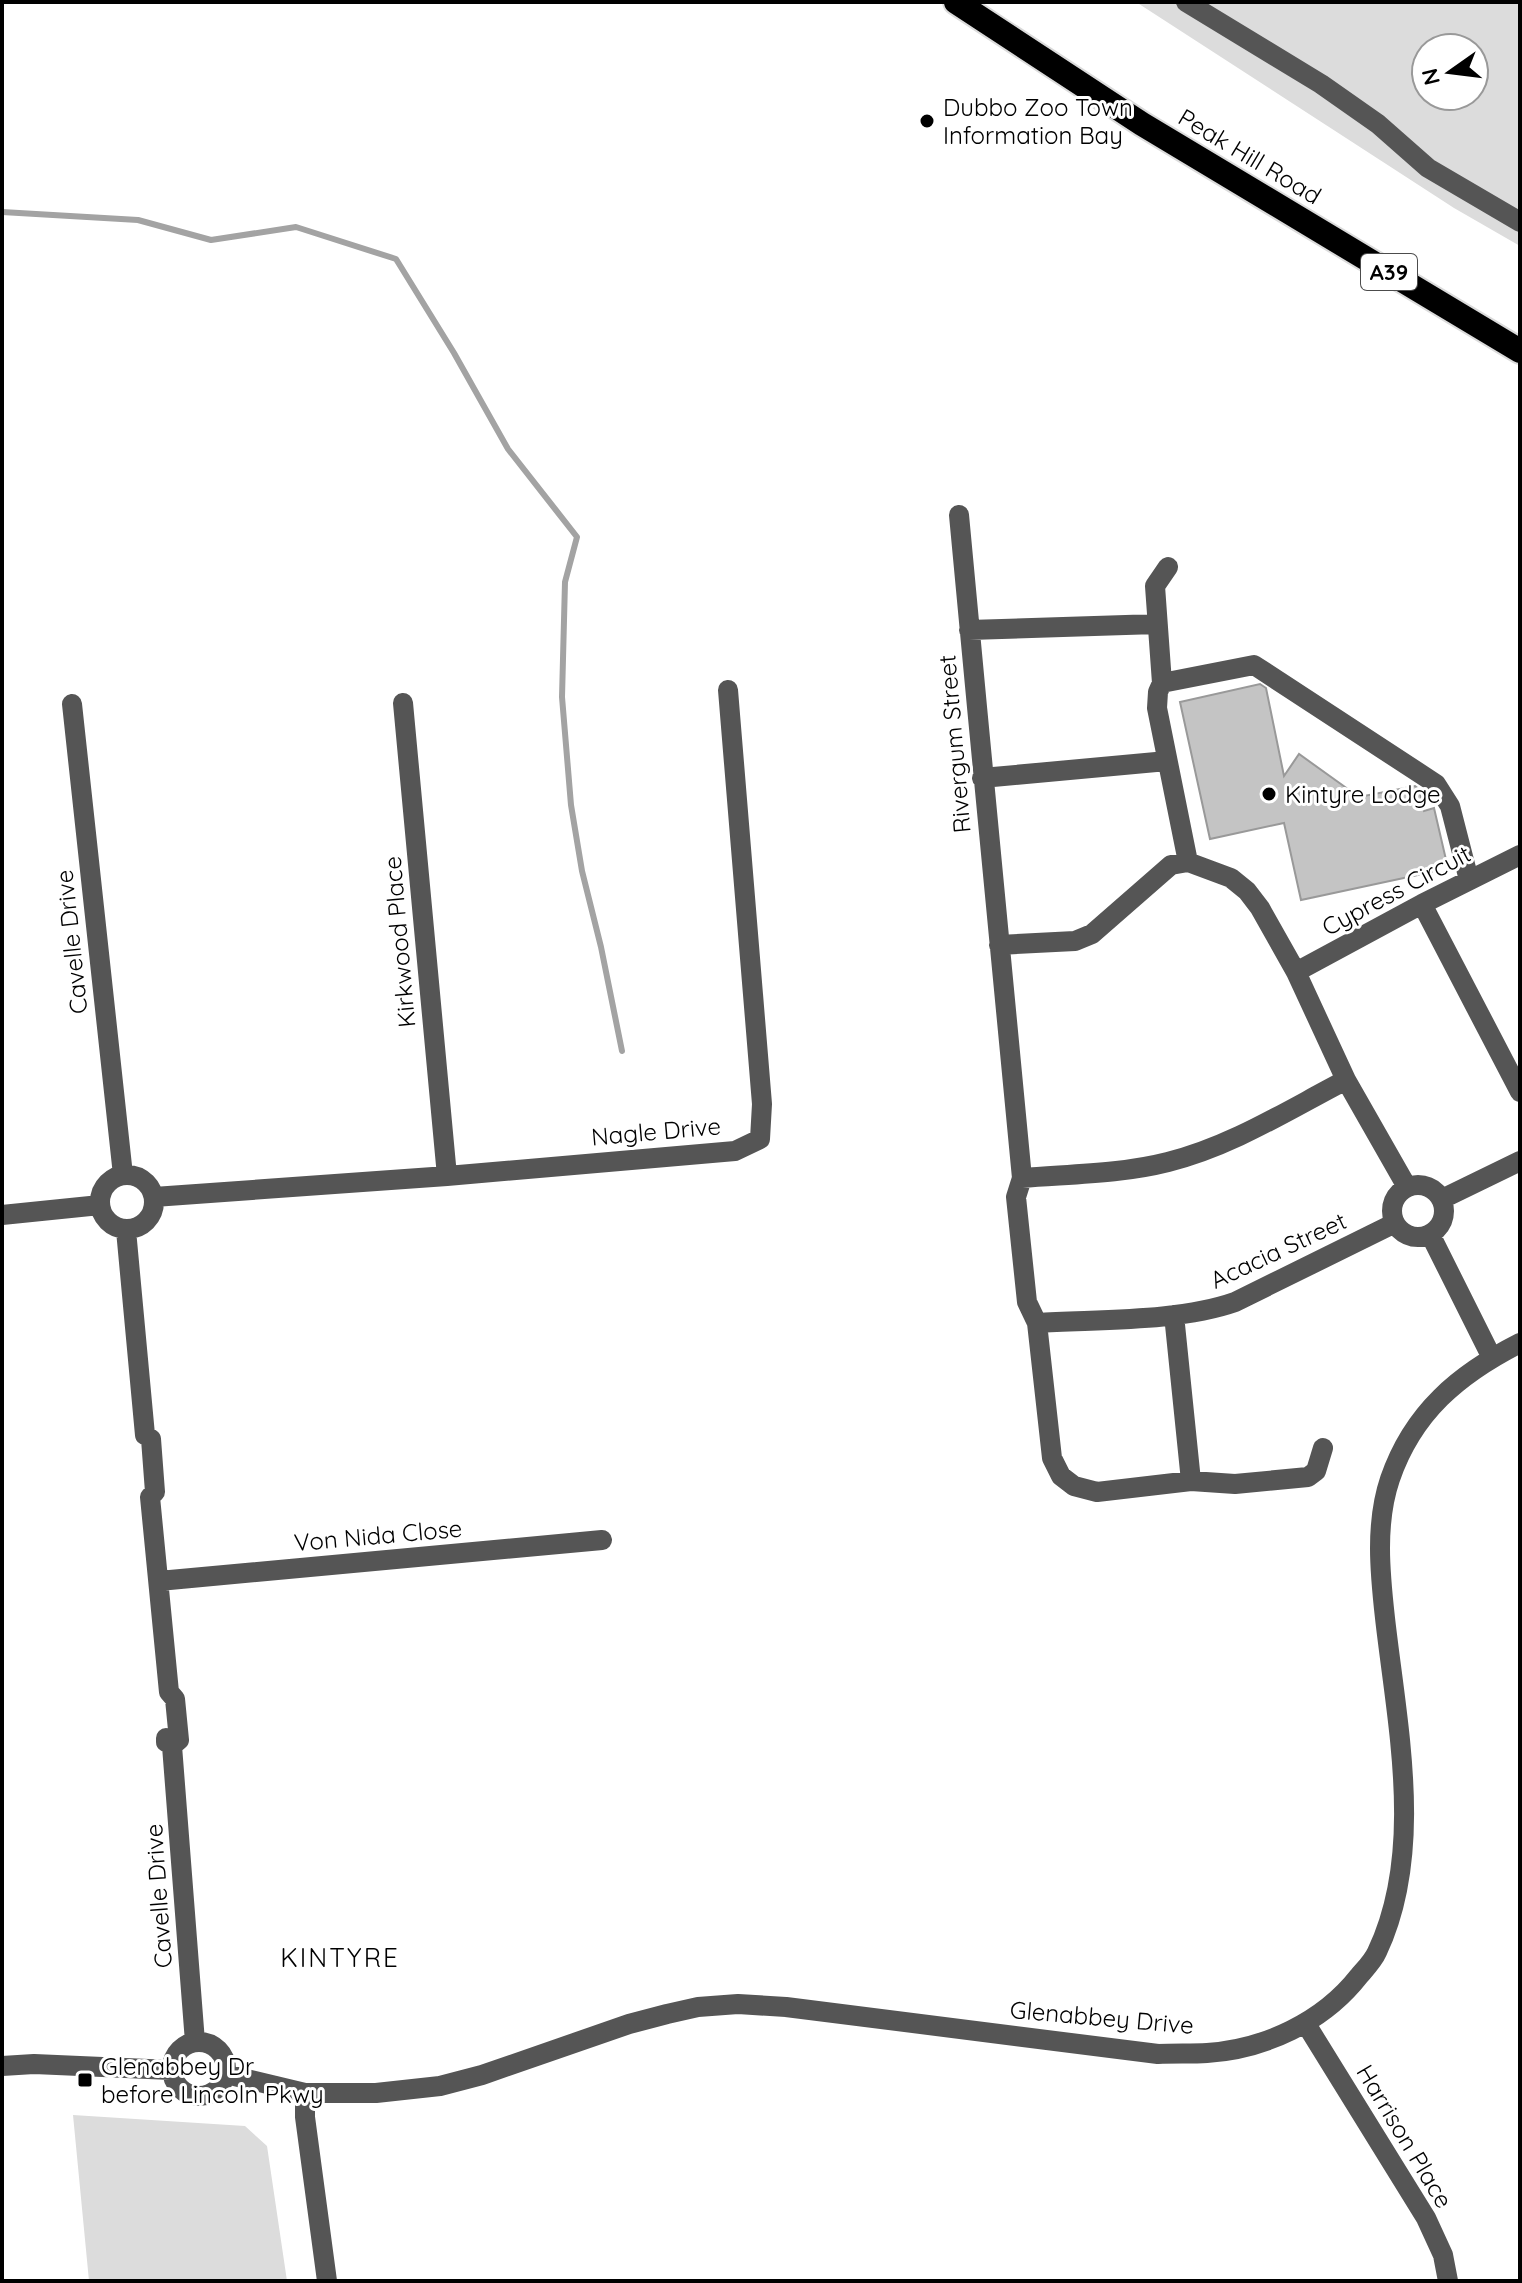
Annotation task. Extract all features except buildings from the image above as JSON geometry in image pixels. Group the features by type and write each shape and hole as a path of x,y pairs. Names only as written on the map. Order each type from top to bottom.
{"highway":[{"name":"Peak Hill Road","path":"956,2 1142,124 1520,351"}],"street":[{"path":"1186,2 1321,84 1378,124 1428,168 1520,222"},
{"name":"Rivergum Street","path":"959,515 1022,1178 1016,1197 1027,1302 1037,1323 1052,1458 1061,1476 1074,1486 1097,1492 1191,1481 1235,1484 1308,1477 1316,1471 1323,1448"},
{"path":"1168,567 1155,586 1162,683 1157,708 1188,862"},
{"path":"969,630 1157,624"},
{"path":"1162,683 1254,665 1436,784 1450,806 1469,880"},
{"name":"Nagle Drive","path":"154,1197 735,1151 760,1139 762,1104 728,690"},
{"name":"Kirkwood Place","path":"403,703 447,1176"},
{"name":"Cavelle Drive","path":"72,704 123,1175"},
{"path":"982,778 1167,761"},
{"name":"Cypress Circuit","path":"1296,972 1520,855"},
{"path":"999,945 1075,941 1092,934 1171,865 1188,862 1231,878 1247,891 1260,908 1296,972 1346,1080 1407,1187"},
{"path":"1422,904 1520,1092"},
{"path":"1022,1178 1128,1170 1170,1161 1228,1142 1346,1080"},
{"path":"1442,1199 1520,1161"},
{"path":"123,1175 131,1175 146,1183 154,1197 147,1220 134,1229 126,1230 112,1225 105,1220 100,1205 103,1189 108,1182 123,1175"},
{"path":"1423,1184 1442,1199 1444,1215 1437,1229 1430,1234 1414,1237 1400,1230 1395,1223 1392,1206 1400,1191 1407,1187 1423,1184"},
{"path":"2,1215 100,1205"},
{"name":"Acacia Street","path":"1037,1323 1174,1315 1218,1308 1395,1223"},
{"name":"Cavelle Drive","path":"126,1230 145,1435 151,1439 155,1492 150,1497 169,1692 163,1698 166,1742 172,1746 195,2042"},
{"path":"1430,1234 1492,1358"},
{"path":"1174,1315 1191,1481"},
{"name":"Glenabbey Drive","path":"226,2074 305,2093 376,2093 440,2086 482,2075 629,2024 698,2007 738,2004 786,2007 1158,2054 1208,2053 1257,2044 1306,2024 1344,1995 1376,1955 1395,1904 1405,1844 1403,1780 1381,1577 1381,1527 1390,1480 1414,1427 1452,1385 1520,1343"},
{"name":"Von Nida Close","path":"159,1581 602,1540"},
{"name":"Harrison Place","path":"1306,2024 1426,2218 1443,2255 1448,2281"},
{"path":"195,2042 204,2042 219,2050 226,2065 226,2074 217,2090 192,2096 177,2087 171,2070 172,2062 181,2049 195,2042"},
{"path":"2,2066 34,2064 171,2070"},
{"path":"305,2093 305,2117 327,2281"}],"shaded area":[{"path":"1136,2 1520,2 1520,246 1454,208"},
{"path":"73,2115 245,2126 267,2146 287,2281 89,2281"}],"waterway":[{"path":"2,212 138,220 211,240 296,227 396,259 508,449 577,537 565,582 562,697 571,805 582,871 622,1051"}],"place":[{"name":"Dubbo Zoo Town Information Bay","path":"927,121"},
{"name":"Kintyre Lodge","path":"1269,794"},
{"name":"Glenabbey Dr before Lincoln Pkwy","path":"85,2080"}],"district":[{"name":"KINTYRE","path":"340,1957"}]}
